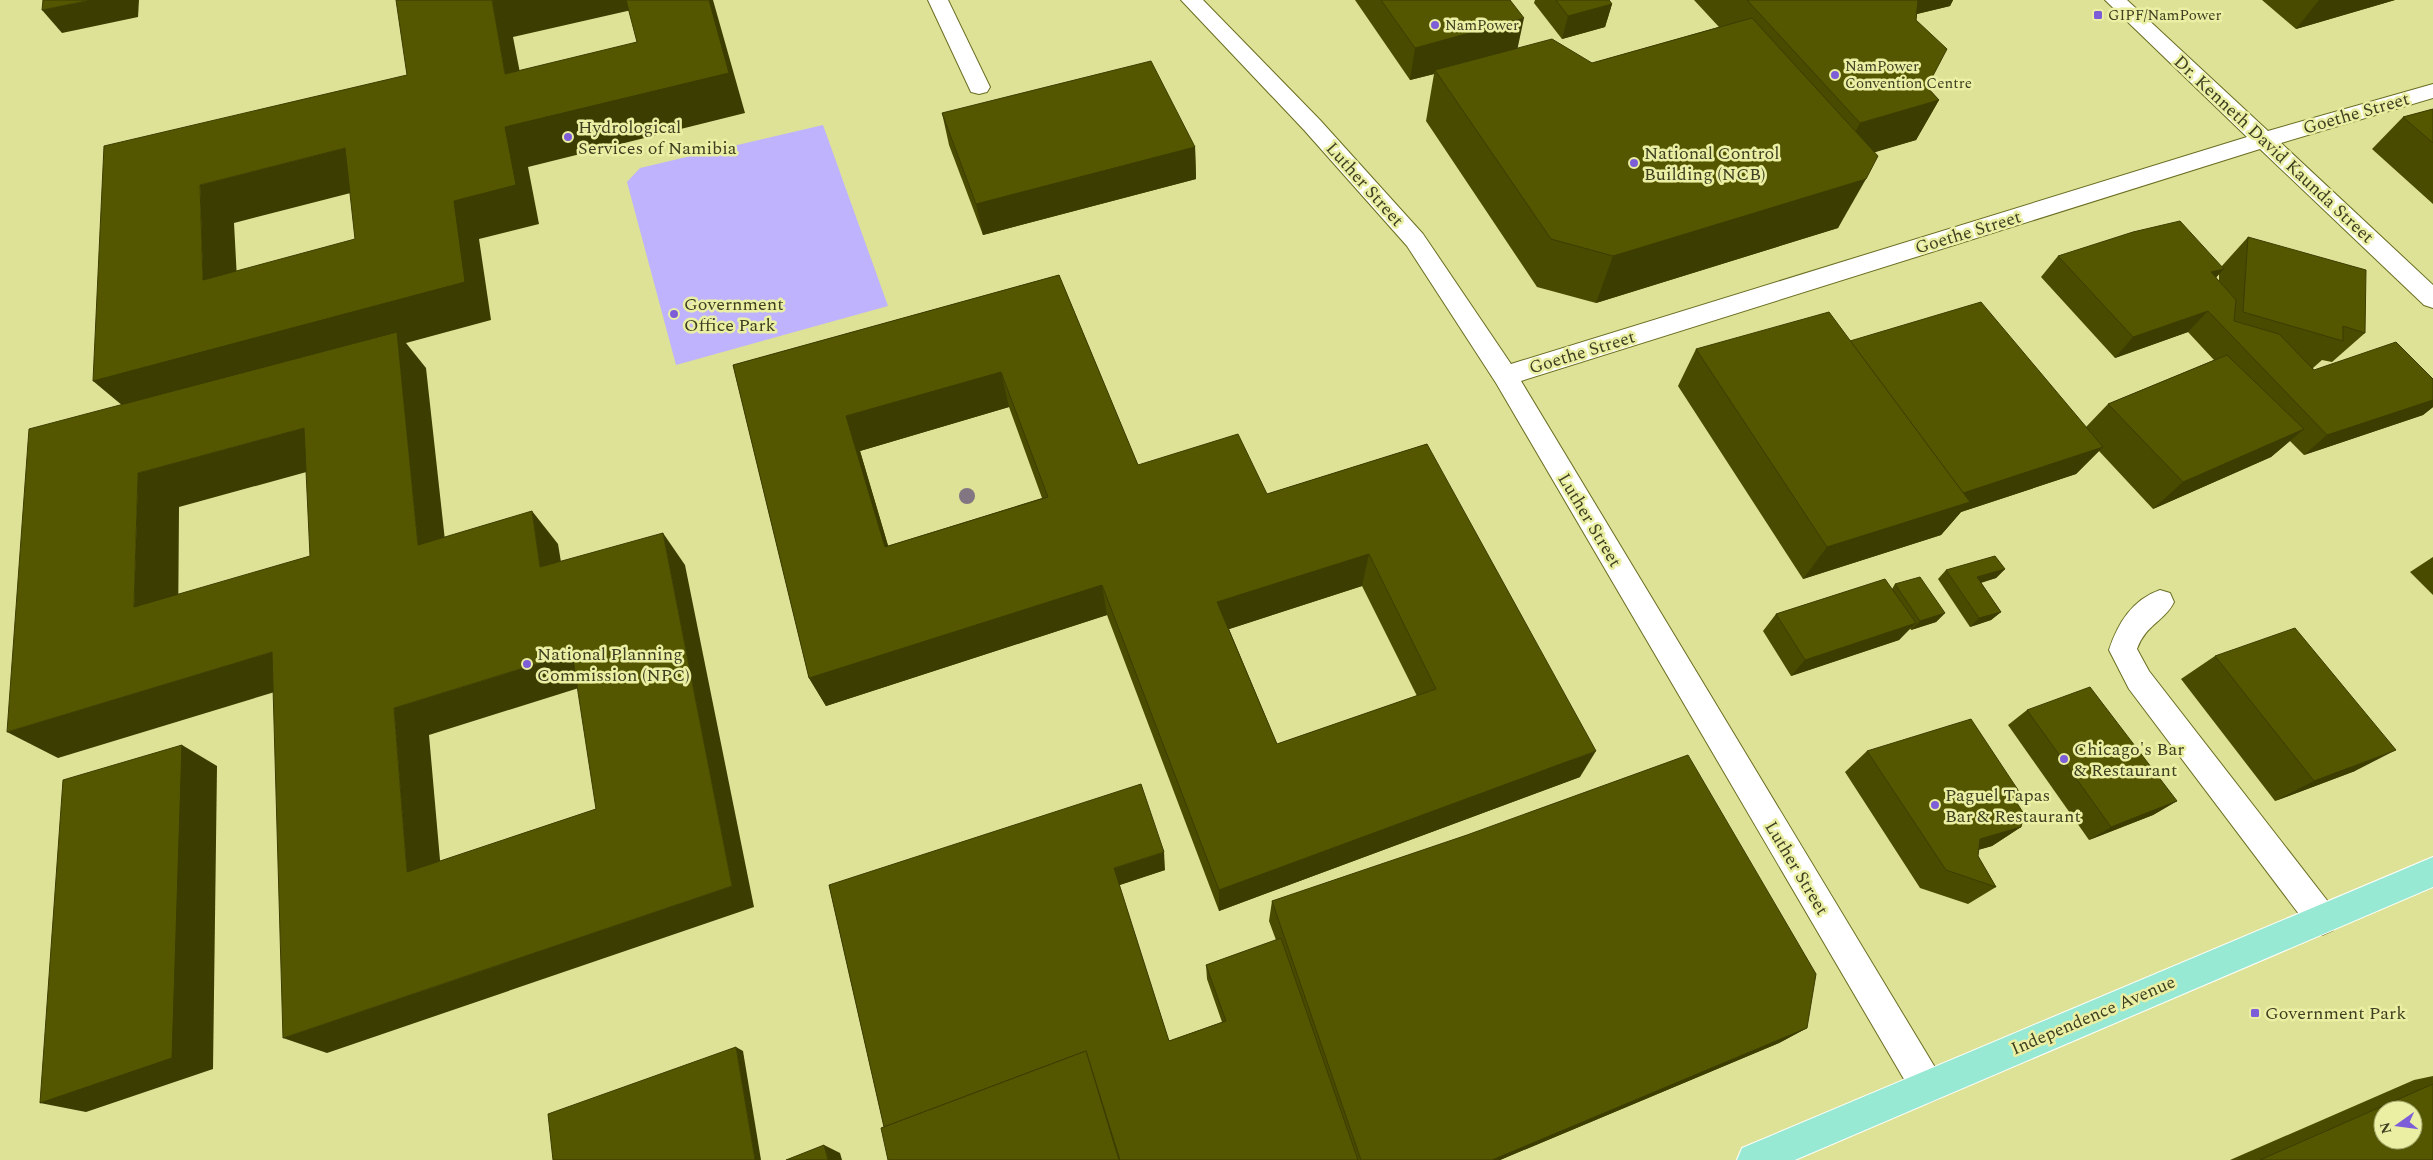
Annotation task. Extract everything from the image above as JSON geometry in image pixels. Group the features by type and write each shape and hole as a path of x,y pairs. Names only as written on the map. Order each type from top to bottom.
{"main road":[{"name":"Independence Avenue","path":"1754,1160 2433,872"}],"street":[{"path":"938,0 979,87"},
{"name":"Luther Street","path":"1191,0 1312,125 1415,240 1505,376 1927,1086"},
{"name":"Dr. Kenneth David Kaunda Street","path":"2115,0 2433,298"},
{"name":"Goethe Street","path":"1505,376 2263,140 2433,91"},
{"path":"2160,602 2142,614 2130,629 2122,650 2140,680 2322,919"}],"shaded area":[{"path":"823,125 888,306 676,365 627,182 640,168"}],"building":[{"path":"43,0 91,0 42,10"},
{"path":"396,0 492,0 505,74 637,42 626,0 709,0 729,73 505,127 516,185 454,201 465,282 93,381 104,146 407,75","holes":["345,148 355,239 203,280 200,185"]},
{"path":"1381,0 1510,0 1524,18 1415,48"},
{"path":"1556,0 1609,0 1612,4 1568,16"},
{"path":"1747,0 1918,0 1916,20 1947,49 1927,87 1939,100 1860,123"},
{"name":"National Control Building (NCB)","path":"1752,18 1878,156 1866,179 1613,256 1551,239 1435,70 1552,39 1592,63"},
{"path":"1151,61 1195,147 976,204 942,113"},
{"path":"2433,109 2433,143 2403,117"},
{"path":"2180,221 2224,269 2211,272 2236,300 2234,321 2279,334 2314,370 2396,342 2433,379 2433,400 2327,435 2208,311 2133,337 2058,256 2133,232"},
{"path":"2248,237 2366,270 2365,333 2343,326 2343,341 2243,312"},
{"path":"1059,275 1138,465 1238,434 1267,494 1427,444 1596,751 1219,890 1102,585 809,678 733,365","holes":["1001,372 1048,497 885,547 846,416","1369,554 1436,689 1277,744 1217,602"]},
{"path":"1981,302 2103,447 1963,493 1850,341"},
{"path":"1829,312 1970,502 1827,547 1696,349"},
{"path":"397,332 418,545 532,511 540,567 663,533 732,886 283,1038 272,652 7,732 29,429","holes":["304,428 310,556 134,607 138,473","572,653 596,809 407,872 394,708"]},
{"path":"2227,355 2304,429 2183,482 2108,404"},
{"path":"1995,556 2005,569 1977,577 2001,612 1979,618 1946,570"},
{"path":"1920,577 1945,613 1920,621 1895,584"},
{"path":"1885,579 1916,623 1805,660 1776,614"},
{"path":"2295,628 2396,750 2314,781 2215,656"},
{"path":"2090,687 2177,801 2111,827 2027,710"},
{"path":"1971,719 2024,799 2015,800 2024,814 2021,827 1980,839 1978,856 1996,887 1946,870 1867,751"},
{"path":"182,745 172,1058 40,1103 63,780"},
{"path":"1688,755 1816,974 1807,1028 1492,1160 1361,1160 1272,901 1467,835"},
{"path":"1141,784 1164,852 1114,868 1169,1041 1226,1021 1206,965 1281,938 1358,1160 1120,1160 1086,1051 884,1127 829,885"},
{"path":"736,1047 755,1160 553,1160 548,1114"},
{"path":"1086,1051 1119,1160 888,1160 881,1128"},
{"path":"2433,1084 2433,1160 2260,1160 2373,1110 2373,1150 2423,1150 2423,1100 2397,1100"},
{"path":"824,1145 828,1160 786,1160"}],"place":[{"name":"GIPF/NamPower","path":"2098,15"},
{"name":"NamPower","path":"1435,25"},
{"name":"NamPower Convention Centre","path":"1835,75"},
{"name":"Hydrological Services of Namibia","path":"568,137"},
{"name":"National Control Building (NCB)","path":"1634,163"},
{"name":"Government Office Park","path":"674,314"},
{"name":"National Planning Commission (NPC)","path":"527,664"},
{"name":"Chicago's Bar & Restaurant","path":"2064,759"},
{"name":"Paguel Tapas Bar & Restaurant","path":"1935,805"},
{"name":"Government Park","path":"2255,1013"}]}
